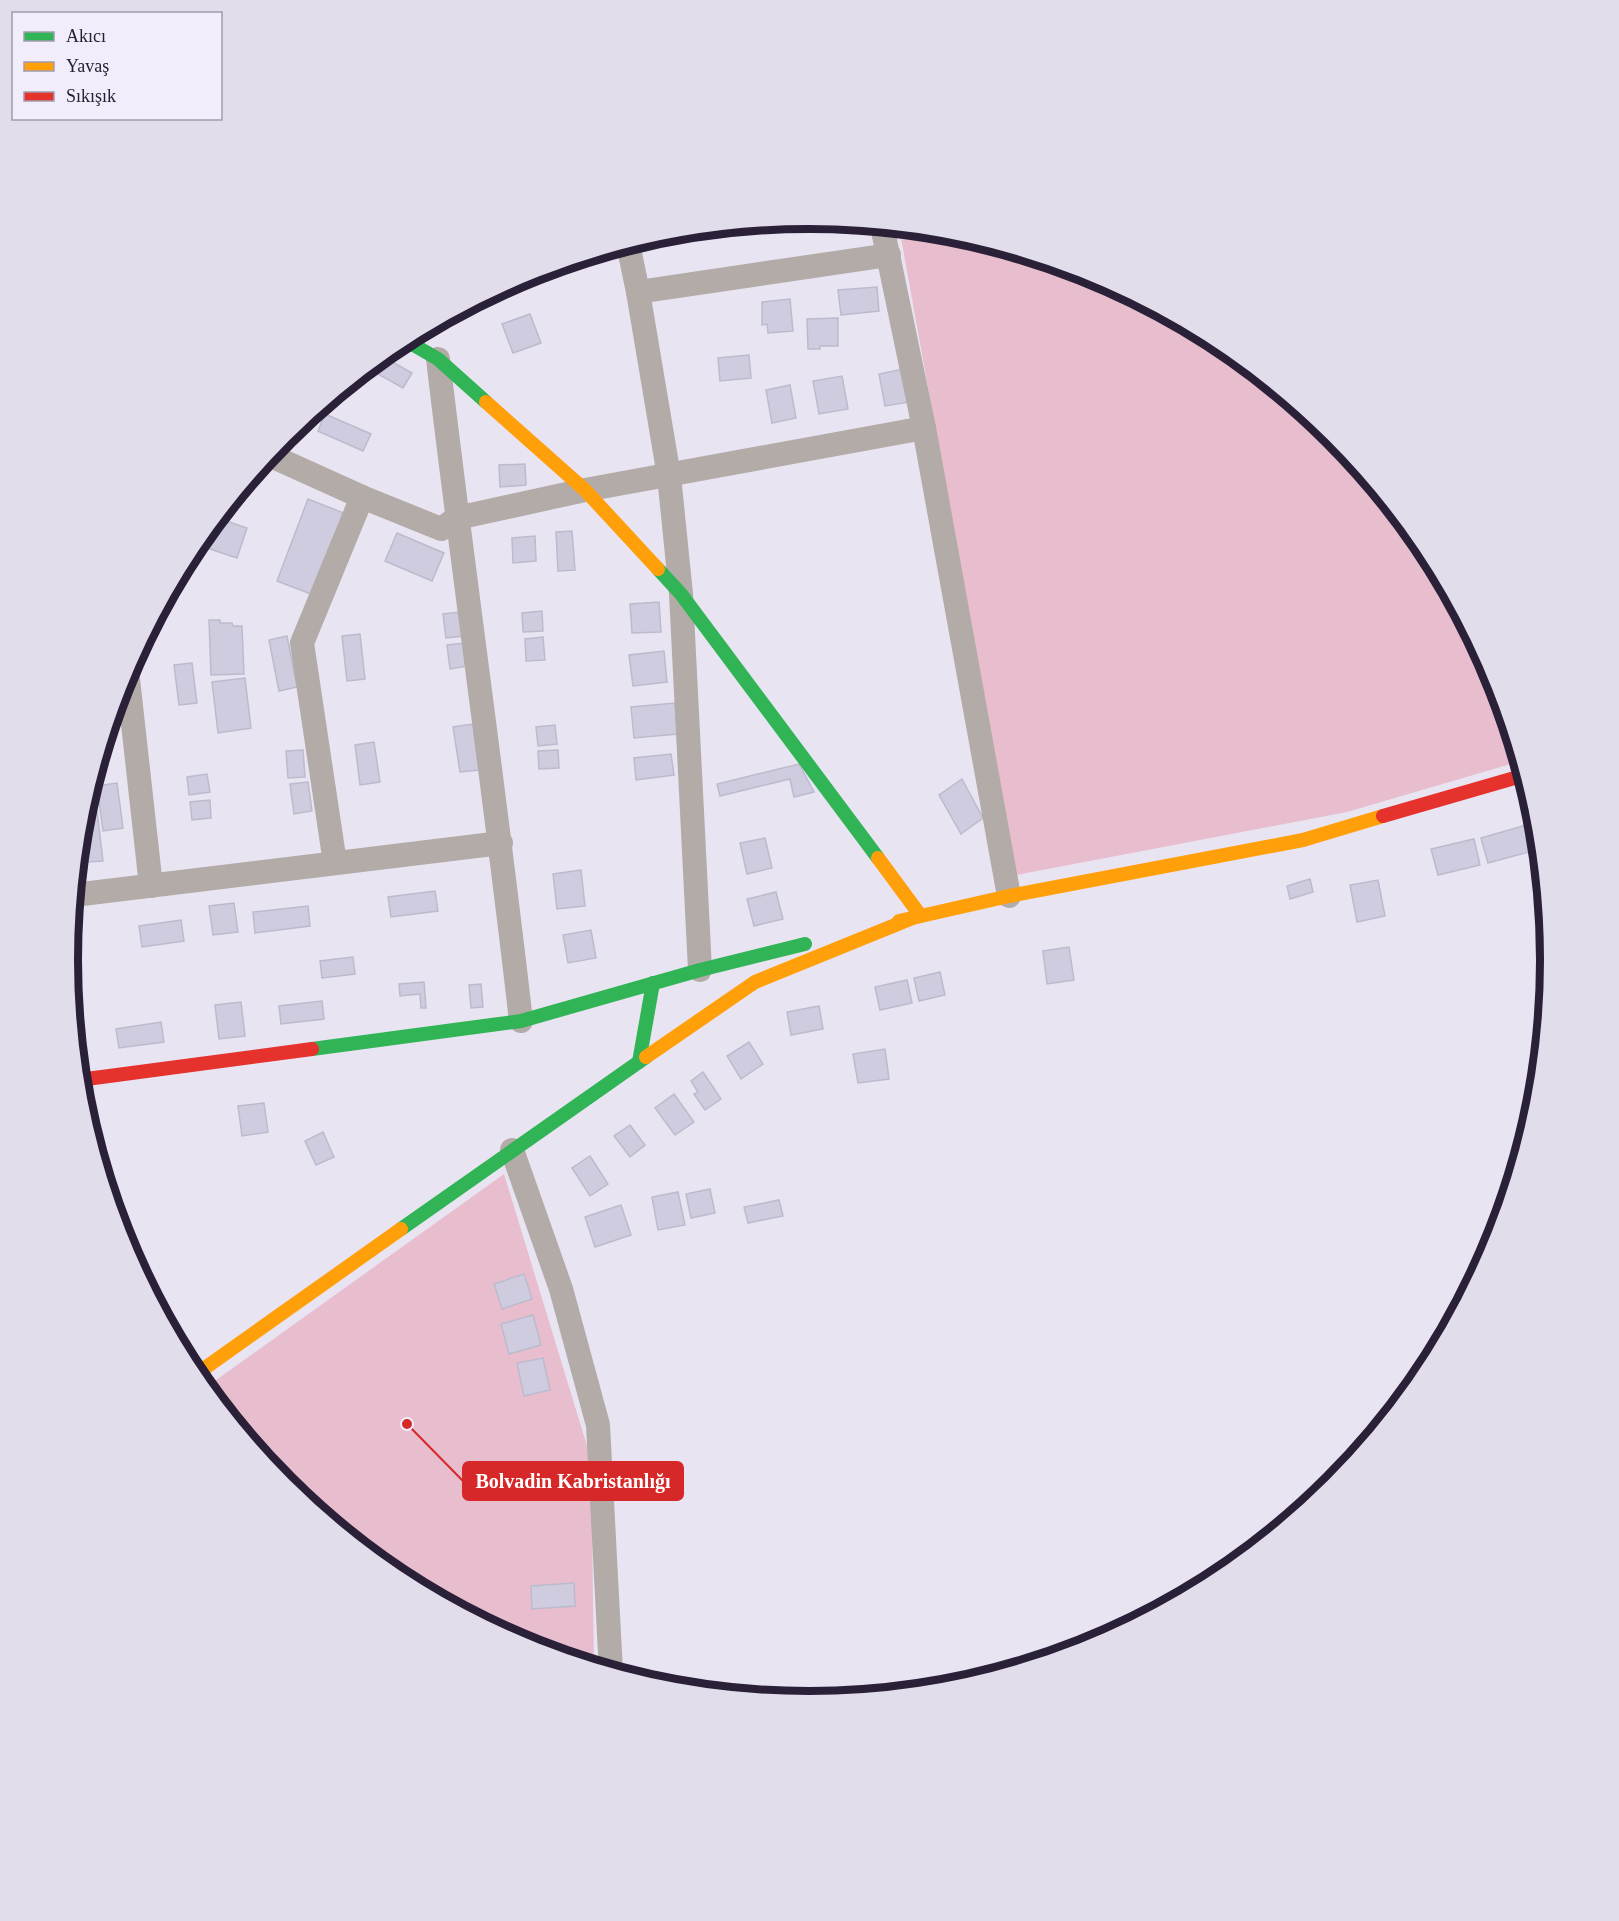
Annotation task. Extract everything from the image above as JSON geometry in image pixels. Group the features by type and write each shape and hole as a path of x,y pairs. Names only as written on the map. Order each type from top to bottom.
{"street":[{"path":"884,233 924,428 1009,896"},
{"path":"630,252 669,476 681,594 700,970"},
{"path":"638,292 889,255"},
{"path":"415,345 438,359 585,490 681,594 921,915"},
{"path":"438,359 501,843 521,1021"},
{"path":"277,459 441,529 457,518 585,490 924,428"},
{"path":"335,863 302,643 362,497"},
{"path":"130,691 150,886"},
{"path":"88,1079 521,1021 700,970 921,915 1303,840 1517,776"},
{"path":"81,895 501,843"},
{"path":"203,1370 512,1150 755,982 921,915"},
{"path":"639,1062 653,983"},
{"path":"512,1150 561,1289 598,1425 611,1664"}],"shaded area":[{"path":"900,235 999,254 1045,268 1133,304 1216,352 1292,411 1327,443 1359,478 1418,554 1466,637 1502,725 1514,763 1347,812 1016,875"},
{"path":"504,1174 591,1459 594,1659 486,1617 403,1569 364,1541 292,1478 229,1406 212,1383"}],"building":[{"path":"851,231 867,232 852,234"},
{"path":"877,287 879,311 841,315 838,290"},
{"path":"790,299 793,331 768,333 767,324 762,325 762,302"},
{"path":"530,314 541,343 513,353 502,324"},
{"path":"838,318 838,346 808,349 807,319"},
{"path":"749,355 751,378 720,381 718,358"},
{"path":"391,361 412,373 403,388 375,372"},
{"path":"904,369 910,402 885,406 879,374"},
{"path":"842,376 848,409 819,414 813,381"},
{"path":"790,385 796,418 772,423 766,390"},
{"path":"325,414 371,434 363,451 318,431"},
{"path":"525,464 526,485 500,487 499,465"},
{"path":"308,499 346,514 316,596 277,581"},
{"path":"225,521 247,528 237,558 206,548"},
{"path":"572,531 575,570 558,571 556,532"},
{"path":"397,533 444,553 432,581 385,561"},
{"path":"535,536 536,561 513,563 512,538"},
{"path":"659,602 661,632 632,633 630,604"},
{"path":"542,611 543,631 523,632 522,613"},
{"path":"461,612 464,636 446,638 443,614"},
{"path":"209,620 220,620 220,623 242,626 244,674 211,675"},
{"path":"360,634 365,679 347,681 342,636"},
{"path":"287,636 297,687 279,691 269,640"},
{"path":"543,637 545,660 526,661 525,639"},
{"path":"465,643 468,666 450,669 447,645"},
{"path":"664,651 667,682 633,686 629,655"},
{"path":"192,663 197,703 179,705 174,665"},
{"path":"245,678 251,728 218,733 212,682"},
{"path":"675,703 678,734 634,738 631,707"},
{"path":"473,724 479,770 460,772 453,727"},
{"path":"555,725 557,744 538,746 536,727"},
{"path":"374,742 380,782 360,785 355,745"},
{"path":"303,750 305,777 288,778 286,751"},
{"path":"558,750 559,768 539,769 538,751"},
{"path":"671,754 674,775 636,780 634,758"},
{"path":"799,764 814,792 794,797 790,779 720,796 717,784"},
{"path":"207,774 210,792 189,795 187,777"},
{"path":"962,779 983,818 961,834 939,795"},
{"path":"308,782 312,811 294,814 290,784"},
{"path":"117,783 123,828 103,831 98,793 100,786"},
{"path":"210,800 211,818 192,820 190,802"},
{"path":"97,811 103,861 88,862 87,850 93,812"},
{"path":"1528,824 1533,851 1488,863 1481,838"},
{"path":"765,838 772,868 747,874 740,843"},
{"path":"1474,839 1480,865 1438,875 1431,849"},
{"path":"581,870 585,906 557,909 553,874"},
{"path":"1310,879 1313,892 1290,899 1287,886"},
{"path":"1378,880 1385,916 1357,922 1350,885"},
{"path":"435,891 438,911 391,917 388,897"},
{"path":"776,892 783,919 754,926 747,899"},
{"path":"234,903 238,932 213,935 209,906"},
{"path":"308,906 310,926 255,933 253,912"},
{"path":"181,920 184,941 142,947 139,926"},
{"path":"591,930 596,958 568,963 563,935"},
{"path":"1069,947 1074,980 1047,984 1043,951"},
{"path":"353,957 355,974 322,978 320,961"},
{"path":"940,972 945,995 919,1001 914,978"},
{"path":"907,980 912,1003 880,1010 875,987"},
{"path":"424,982 426,1008 421,1008 420,994 400,996 399,984"},
{"path":"481,984 483,1007 471,1008 469,985"},
{"path":"322,1001 324,1019 281,1024 279,1006"},
{"path":"241,1002 245,1036 219,1039 215,1005"},
{"path":"819,1006 823,1029 791,1035 787,1012"},
{"path":"80,1013 86,1064 85,1064 84,1056"},
{"path":"161,1022 164,1042 119,1048 116,1029"},
{"path":"749,1042 763,1064 741,1079 727,1056"},
{"path":"885,1049 889,1079 858,1083 853,1054"},
{"path":"703,1072 721,1099 705,1110 694,1094 698,1092 691,1081"},
{"path":"674,1094 694,1122 675,1135 655,1108"},
{"path":"264,1103 268,1132 242,1136 238,1106"},
{"path":"630,1125 645,1145 630,1157 614,1136"},
{"path":"323,1132 334,1157 316,1165 305,1141"},
{"path":"590,1156 608,1184 590,1196 572,1168"},
{"path":"710,1189 715,1213 691,1218 686,1194"},
{"path":"678,1192 685,1225 658,1230 652,1197"},
{"path":"779,1200 783,1216 748,1223 744,1207"},
{"path":"621,1205 631,1235 595,1247 585,1217"},
{"path":"524,1274 532,1299 502,1309 494,1284"},
{"path":"533,1315 541,1345 509,1354 501,1324"},
{"path":"543,1358 550,1390 524,1396 517,1363"},
{"path":"574,1583 575,1606 532,1609 531,1586"}],"traffic: fast":[{"path":"414,345 438,359 486,402"},
{"path":"658,569 681,594 878,858"},
{"path":"312,1049 521,1021 700,970 805,944"},
{"path":"639,1062 653,983"},
{"path":"401,1229 646,1057"}],"traffic: slow":[{"path":"486,402 585,490 658,569"},
{"path":"899,921 1009,896 1303,840 1383,816"},
{"path":"646,1057 755,982 920,915 878,858"},
{"path":"203,1369 401,1229"}],"traffic: jam":[{"path":"1383,816 1517,777"},
{"path":"88,1079 312,1049"}],"place":[{"name":"Bolvadin Kabristanlığı","path":"407,1424"}]}
